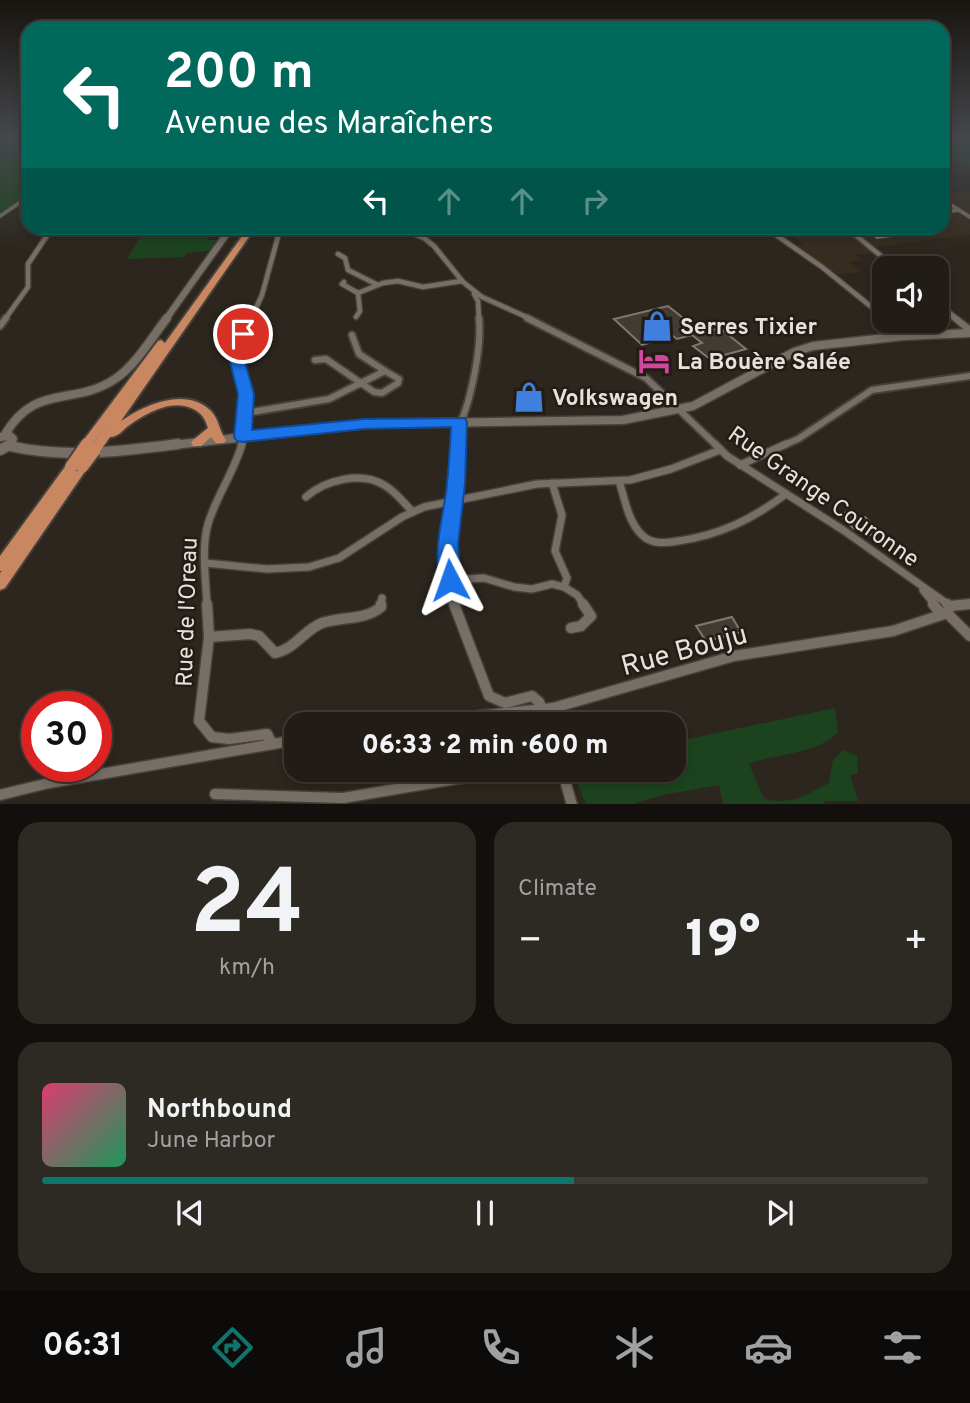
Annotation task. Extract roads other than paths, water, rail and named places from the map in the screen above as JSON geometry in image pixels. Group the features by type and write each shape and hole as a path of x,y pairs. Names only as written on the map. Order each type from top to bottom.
{"highway":[{"path":"95,446 239,235"},
{"path":"0,566 95,446 246,235"},
{"path":"235,251 252,235"},
{"path":"95,446 134,415 169,404 199,408 211,419 212,429 219,440"},
{"path":"197,443 212,429"},
{"path":"0,584 77,467"}],"main road":[{"path":"857,235 882,256"},
{"path":"949,313 969,330"}],"street":[{"path":"0,216 21,202"},
{"path":"950,204 970,217"},
{"path":"950,211 959,210"},
{"path":"0,326 28,287 28,264 47,235"},
{"path":"10,446 12,438 2,437 13,420 40,401 103,385 120,375 159,328 226,235"},
{"name":"Rue de l'Oreau","path":"272,744 267,734 260,733 247,738 212,738 203,731 199,721 209,638 205,564 208,524 230,481 243,437 246,413 244,385 236,358 238,346 262,295 278,235"},
{"path":"417,235 434,246 480,299 480,328 473,381 459,422 447,554 453,602 489,696 495,702 512,703 523,696 532,696 543,710"},
{"path":"776,235 822,267 872,307"},
{"path":"338,254 345,258 348,270 376,284"},
{"path":"358,293 376,284 398,281 423,287 462,281"},
{"path":"344,282 342,284 358,293"},
{"path":"356,317 360,310 358,293"},
{"name":"Rue Grange Couronne","path":"480,299 548,327 627,367 658,387 720,450 843,530 919,586 970,636"},
{"path":"0,450 10,446 36,452 143,451 364,424 612,421 679,411 718,394 803,349 841,341 969,330"},
{"path":"315,360 326,359 374,393 382,393 398,383 399,379 359,354 352,335"},
{"path":"246,413 330,399 385,371"},
{"path":"740,465 798,439 872,390 927,380 970,376"},
{"path":"205,564 267,569 309,567 338,558 412,511 454,499 552,483 619,481 671,470 720,450"},
{"path":"306,497 316,488 331,482 371,479 386,486 412,511"},
{"path":"619,481 639,531 658,543 703,538 733,530 786,494"},
{"path":"552,483 562,515 555,551 567,578 564,587"},
{"path":"450,580 484,578 531,589 552,584 564,587 577,595 591,616 580,626 571,628"},
{"path":"209,638 244,632 259,636 275,653 282,652 290,649 312,627 325,622 374,614 381,607 382,598"},
{"name":"Rue Bouju","path":"523,712 543,710 642,684 734,656 893,631 970,604"},
{"path":"0,795 49,783 284,742"},
{"path":"215,794 343,798 438,782"},
{"path":"566,782 572,804"}],"place":[{"name":"Serres Tixier","path":"657,326"},
{"name":"La Bouère Salée","path":"654,361"},
{"name":"Volkswagen","path":"529,397"}]}
